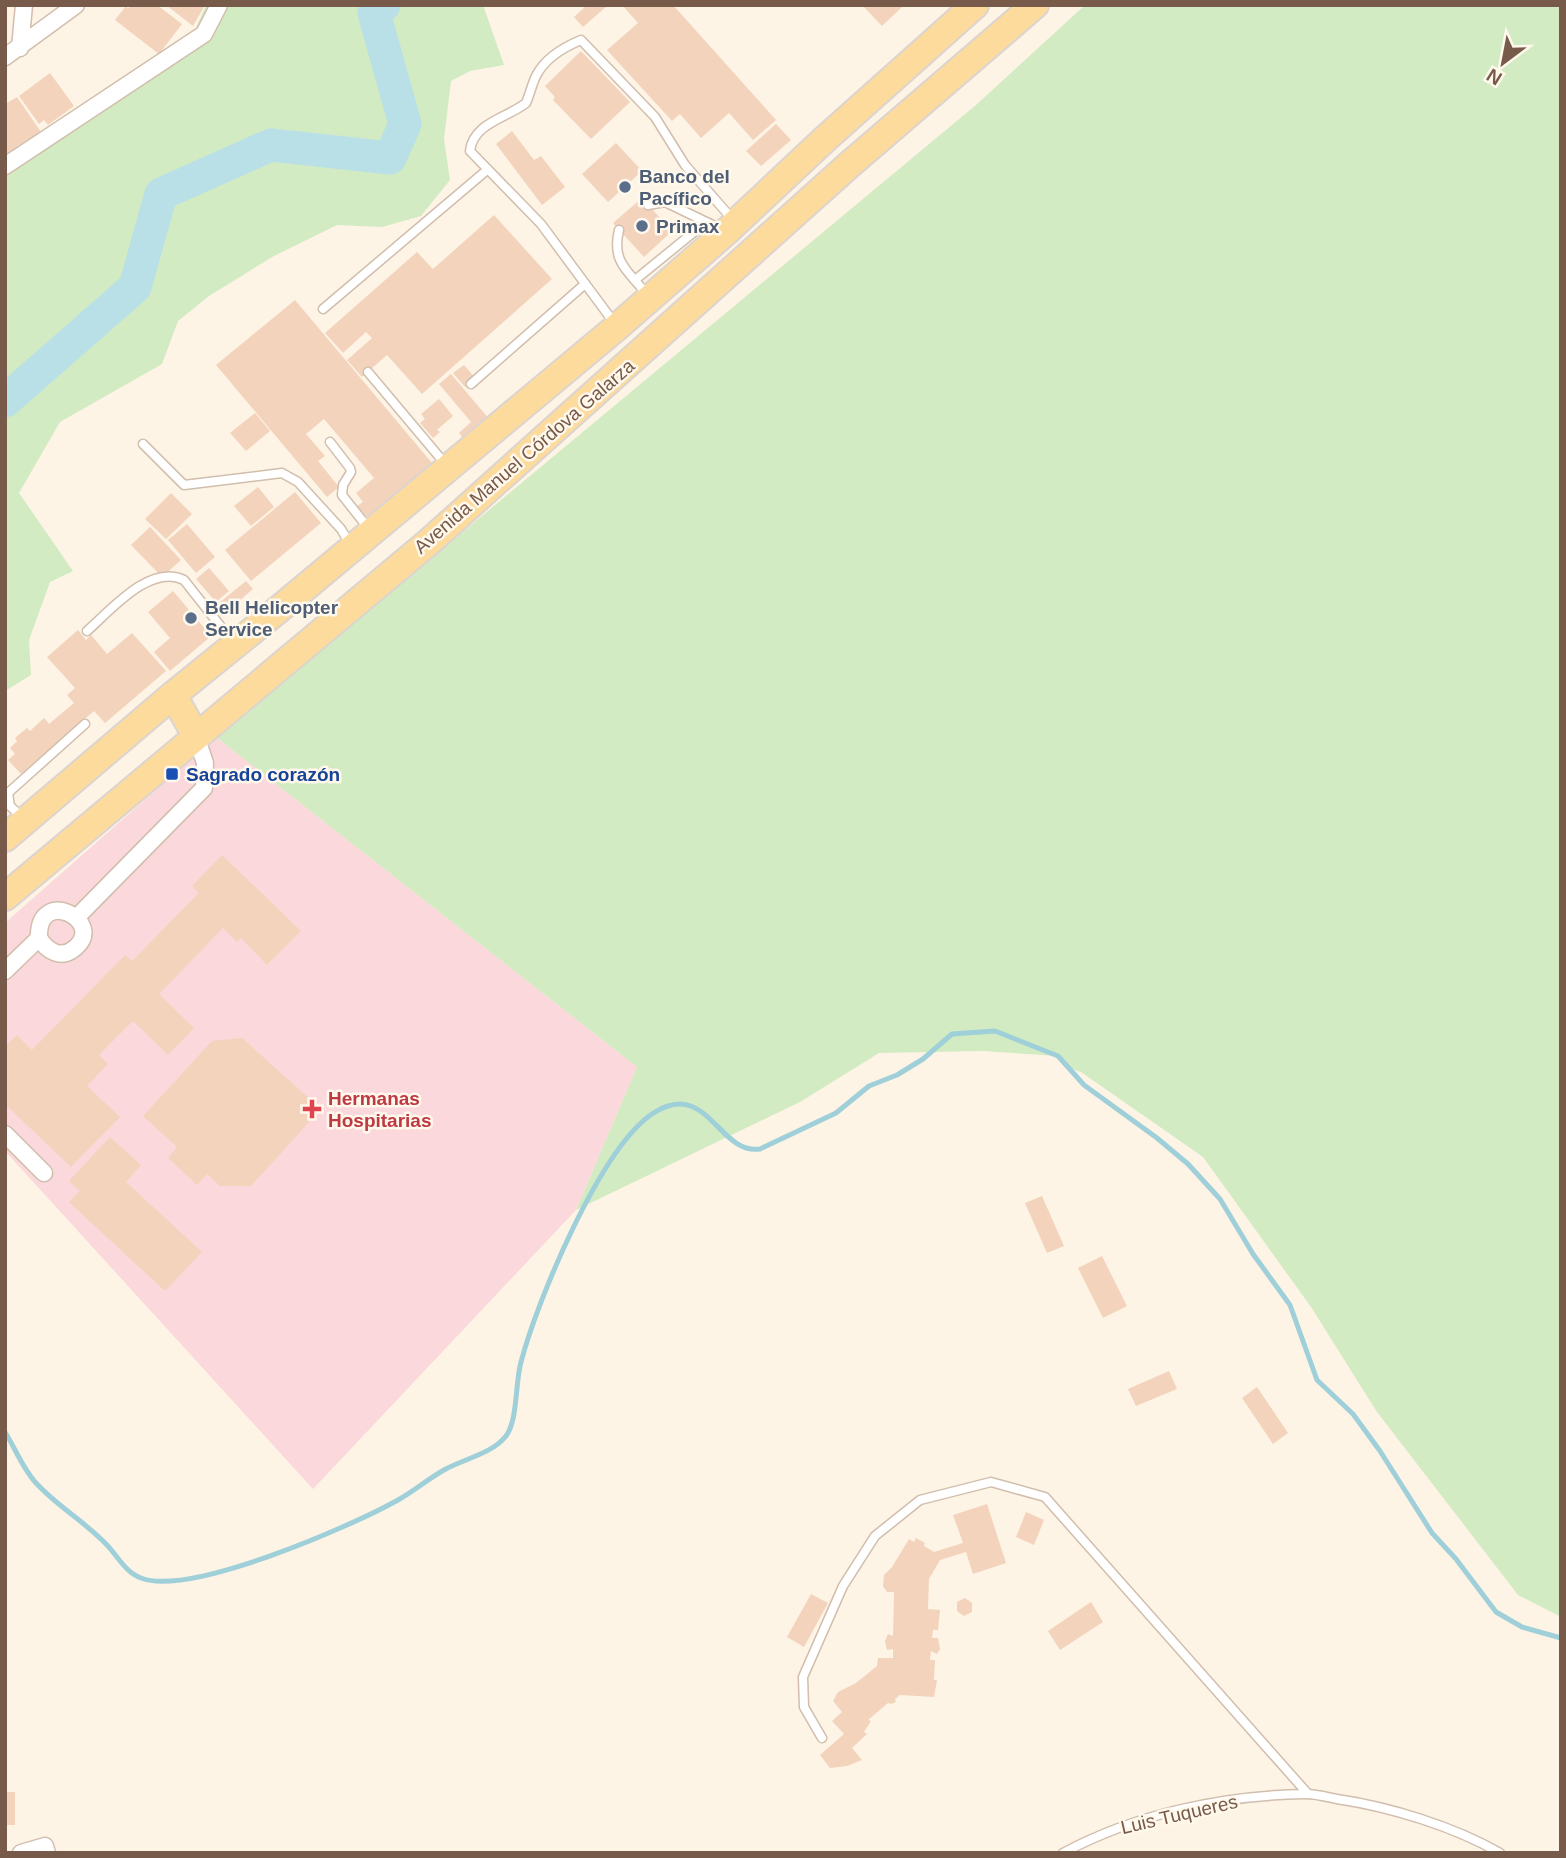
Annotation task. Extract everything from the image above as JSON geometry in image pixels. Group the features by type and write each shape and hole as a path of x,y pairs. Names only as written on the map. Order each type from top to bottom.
{"main road":[{"name":"Avenida Manuel Córdova Galarza","path":"5,838 617,327 643,289 723,226 825,139 975,5"},
{"name":"Avenida Manuel Córdova Galarza","path":"5,897 430,541 849,165 1035,5"},
{"path":"825,139 849,165"},
{"path":"173,695 196,736"}],"street":[{"path":"20,48 24,5"},
{"path":"5,57 76,5"},
{"path":"5,166 204,34 219,5"},
{"path":"77,917 204,788 205,763 196,736"},
{"path":"60,910 77,917 82,926 79,945 62,954 52,952 44,946 40,938 39,928 43,919 60,910"},
{"path":"5,971 40,938"},
{"path":"5,1134 44,1173"},
{"path":"21,1853 45,1846 47,1853"}],"lane":[{"path":"617,327 541,224 470,151 471,141 480,131 526,103 537,74 565,47 581,40 655,117 723,226"},
{"path":"323,309 487,170"},
{"path":"648,205 665,202 723,226"},
{"path":"619,230 615,244 617,256 643,289"},
{"path":"471,384 585,284"},
{"path":"368,372 449,468"},
{"path":"330,442 351,468 343,485 342,495 361,539"},
{"path":"143,444 184,485 282,473 298,482 341,529 361,539"},
{"path":"87,631 140,584 175,576 184,580 235,644"},
{"path":"25,820 10,806 8,793 85,724"},
{"path":"822,1738 804,1707 803,1677 843,1586 875,1536 920,1500 991,1482 1045,1497 1308,1794"},
{"name":"Luis Tuqueres","path":"1063,1853 1100,1834 1154,1816 1233,1799 1308,1794 1361,1802 1411,1815 1500,1853"}],"shaded area":[{"name":"Hermanas Hospitarias","path":"216,737 637,1067 576,1210 313,1489 5,1151 5,923"}],"green space":[{"path":"206,5 483,5 504,65 470,71 451,81 444,139 450,180 421,216 382,227 337,225 272,257 209,296 178,321 162,364 60,422 19,493 73,571 50,582 29,640 31,675 5,691 5,173 94,117 187,48"},
{"path":"1085,5 1561,5 1561,1617 1518,1595 1377,1412 1311,1307 1203,1157 1081,1072 1072,1069 1058,1056 982,1051 879,1053 800,1102 576,1210 637,1067 216,737 976,105"}],"building":[{"path":"131,5 157,5 182,24 159,54 115,20 126,6 128,9"},
{"path":"166,5 205,5 193,26"},
{"path":"587,5 608,5 583,27 574,17"},
{"path":"622,5 673,5 776,120 753,140 729,113 701,138 680,114 672,121 607,50 638,23"},
{"path":"862,5 900,5 902,7 882,26"},
{"path":"581,51 630,102 591,139 553,100 555,97 545,86"},
{"path":"50,73 74,106 48,125 44,120 39,124 19,96"},
{"path":"17,97 41,132 5,155 5,104"},
{"path":"776,124 791,140 761,166 746,151"},
{"path":"512,131 534,160 541,156 565,187 542,205 496,144"},
{"path":"616,143 642,171 608,202 582,174"},
{"name":"Primax","path":"642,198 672,231 644,257 613,223"},
{"path":"494,215 552,279 422,394 387,355 362,377 347,360 372,338 366,332 343,353 325,333 417,252 433,269"},
{"path":"295,300 432,463 367,517 357,506 363,502 356,493 374,478 324,419 306,434 325,456 318,461 339,487 327,497 216,365"},
{"path":"464,365 476,379 465,387 453,373"},
{"path":"451,374 490,420 465,441 459,433 471,422 439,384"},
{"path":"439,399 453,416 437,430 440,432 433,438 420,423 425,419 421,414"},
{"path":"255,413 270,431 246,451 230,433"},
{"path":"258,487 274,507 251,526 234,506"},
{"path":"295,492 321,523 251,581 225,550"},
{"path":"171,493 192,514 166,539 145,519"},
{"path":"187,524 215,557 196,573 168,540"},
{"path":"150,527 181,560 162,577 131,545"},
{"path":"209,568 229,591 216,602 196,579"},
{"path":"246,581 253,589 226,612 219,603"},
{"path":"173,591 211,636 170,671 154,652 170,638 148,612"},
{"path":"78,630 86,640 91,635 107,654 132,633 166,671 105,723 94,711 21,774 8,760 15,754 10,748 17,741 15,738 27,728 30,731 44,718 49,724 74,703 67,695 75,688 47,657"},
{"path":"222,855 301,931 267,965 241,938 237,942 223,928 159,994 194,1028 168,1055 133,1021 99,1055 108,1064 87,1086 120,1117 71,1167 5,1104 5,1046 17,1035 32,1050 125,955 132,961 199,893 192,886"},
{"path":"242,1038 321,1109 251,1186 220,1186 207,1174 197,1185 168,1158 177,1147 143,1116 212,1041"},
{"path":"110,1137 141,1165 126,1182 202,1252 165,1291 69,1202 80,1191 69,1181"},
{"path":"1042,1196 1064,1246 1047,1253 1025,1203"},
{"path":"1102,1256 1127,1306 1103,1318 1078,1268"},
{"path":"1169,1371 1177,1389 1136,1406 1128,1389"},
{"path":"1257,1387 1288,1433 1273,1444 1242,1398"},
{"path":"987,1504 1006,1563 973,1574 966,1552 940,1560 929,1579 928,1609 940,1610 938,1630 933,1630 932,1638 938,1638 940,1649 937,1654 931,1651 930,1660 935,1660 934,1680 937,1680 934,1697 900,1695 895,1699 896,1702 888,1703 868,1720 871,1721 864,1732 867,1734 852,1748 862,1760 847,1766 830,1768 820,1755 844,1734 832,1721 842,1712 833,1701 838,1692 856,1683 877,1666 878,1658 893,1658 893,1649 887,1650 885,1641 888,1634 893,1636 894,1592 887,1592 883,1586 884,1575 909,1539 914,1542 916,1538 934,1552 963,1543 953,1515"},
{"path":"1026,1512 1044,1520 1034,1545 1016,1537"},
{"path":"811,1594 828,1603 804,1647 787,1637"},
{"path":"965,1598 972,1603 972,1612 964,1616 957,1611 957,1602"},
{"path":"1091,1602 1103,1622 1060,1650 1048,1631"},
{"path":"5,1792 15,1792 15,1825 5,1825"}],"waterway":[{"path":"5,401 135,287 161,194 271,145 390,158 405,124 374,13 384,5"},
{"path":"5,1432 36,1483 98,1536 130,1572 141,1578 164,1581 195,1577 231,1569 309,1541 376,1512 444,1470 485,1452 506,1436 513,1421 519,1371 529,1335 573,1228 612,1159 632,1132 652,1114 671,1105 686,1105 699,1110 733,1141 746,1148 760,1149 836,1113 869,1086 897,1075 923,1059 952,1034 995,1031 1058,1056 1084,1085 1188,1164 1220,1199 1253,1254 1290,1305 1317,1380 1353,1414 1432,1533 1456,1559 1496,1612 1522,1627 1561,1638"}],"place":[{"name":"Banco del Pacífico","path":"625,187"},
{"name":"Primax","path":"642,226"},
{"name":"Bell Helicopter Service","path":"191,618"},
{"name":"Sagrado corazón","path":"172,774"},
{"name":"Hermanas Hospitarias","path":"312,1109"}]}
